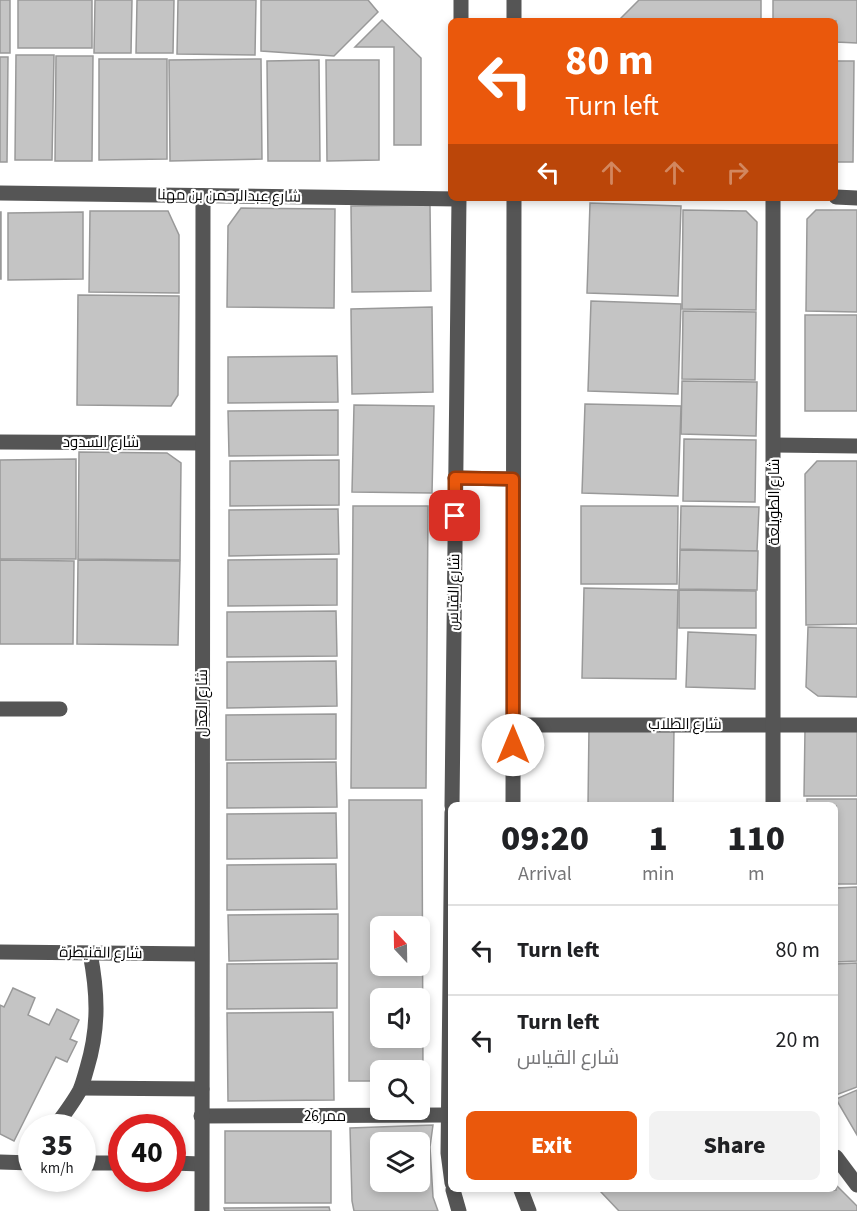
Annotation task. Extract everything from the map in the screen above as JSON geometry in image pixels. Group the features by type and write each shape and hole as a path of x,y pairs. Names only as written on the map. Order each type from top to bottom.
{"street":[{"path":"461,0 461,18"},
{"path":"514,0 514,18"},
{"name":"شارع عبدالرحمن بن مهنا","path":"0,194 448,198"},
{"name":"شارع العدل","path":"201,1211 203,196"},
{"path":"838,197 857,198"},
{"name":"شارع القياس","path":"452,802 459,201"},
{"path":"513,802 514,201"},
{"name":"شارع الطويلعة","path":"773,201 773,802"},
{"name":"شارع السدود","path":"0,442 202,443"},
{"path":"774,445 857,446"},
{"path":"455,478 513,479"},
{"path":"0,709 60,709"},
{"name":"شارع الطلاب","path":"513,725 857,724"},
{"name":"شارع القنيطرة","path":"0,952 201,954"},
{"path":"65,1114 81,1088 96,1030 95,978 90,953"},
{"path":"81,1088 202,1089"},
{"path":"448,1115 448,1153"},
{"name":"ممر 26","path":"201,1116 448,1115"},
{"path":"0,1162 18,1160"},
{"path":"838,1160 857,1185"},
{"path":"186,1163 201,1164"},
{"path":"454,1192 459,1211"},
{"path":"521,1192 529,1211"}],"building":[{"path":"0,0 10,0 10,53 0,53"},
{"path":"18,0 92,0 92,48 18,48"},
{"path":"95,0 132,0 131,53 94,53"},
{"path":"137,0 174,0 173,53 136,53"},
{"path":"178,0 256,0 255,55 177,54"},
{"path":"261,0 368,0 378,12 334,56 261,51"},
{"path":"639,0 761,0 761,18 621,18"},
{"path":"773,0 857,0 857,43 838,42 838,18 773,18"},
{"path":"382,20 421,58 421,145 394,145 394,47 355,47"},
{"path":"16,55 54,55 52,160 15,160"},
{"path":"56,56 93,56 92,161 55,161"},
{"path":"0,57 8,57 7,162 0,162"},
{"path":"99,59 167,59 167,159 99,160"},
{"path":"261,59 262,159 170,161 169,60"},
{"path":"319,60 320,161 268,161 267,61"},
{"path":"326,60 379,60 379,160 327,161"},
{"path":"838,61 854,61 853,162 838,162"},
{"path":"590,203 681,206 678,296 587,293"},
{"path":"430,205 431,291 352,292 351,206"},
{"path":"241,208 335,209 334,308 227,307 228,226"},
{"path":"683,210 746,211 757,222 756,310 682,309"},
{"path":"816,210 857,210 857,312 806,311 807,219"},
{"path":"90,211 168,211 179,235 179,293 89,292"},
{"path":"1,212 1,279 0,279"},
{"path":"83,212 83,279 8,280 8,213"},
{"path":"78,295 179,296 178,395 171,406 77,405"},
{"path":"591,301 681,304 678,394 588,391"},
{"path":"432,307 433,392 352,394 351,309"},
{"path":"683,311 756,312 755,380 682,379"},
{"path":"805,315 857,315 857,411 805,411"},
{"path":"337,356 338,402 228,403 228,357"},
{"path":"682,381 757,382 756,436 681,434"},
{"path":"585,404 681,406 678,496 582,493"},
{"path":"354,405 434,406 432,493 352,492"},
{"path":"338,410 338,455 229,456 228,411"},
{"path":"684,439 756,440 755,502 683,501"},
{"path":"79,452 167,453 181,463 180,560 78,559"},
{"path":"76,459 76,559 0,559 0,460"},
{"path":"339,460 339,505 230,506 230,461"},
{"path":"817,461 857,461 857,624 806,625 805,474"},
{"path":"353,506 428,506 426,788 351,788"},
{"path":"581,506 678,506 677,584 581,584"},
{"path":"681,506 759,507 757,551 680,549"},
{"path":"338,509 339,554 229,556 229,510"},
{"path":"680,550 758,551 757,590 679,589"},
{"path":"337,559 337,605 228,606 228,560"},
{"path":"0,560 74,561 73,644 0,644"},
{"path":"78,560 180,561 178,645 77,644"},
{"path":"584,588 678,590 676,679 582,678"},
{"path":"679,590 756,591 756,628 679,628"},
{"path":"336,611 337,656 227,657 227,612"},
{"path":"808,627 857,628 857,697 818,696 806,687"},
{"path":"688,632 756,635 755,689 686,687"},
{"path":"336,661 337,706 227,708 227,662"},
{"path":"336,714 336,759 226,760 226,715"},
{"path":"589,727 674,728 673,802 588,802"},
{"path":"805,729 857,730 857,796 804,796"},
{"path":"336,762 337,807 227,808 227,763"},
{"path":"807,799 857,799 857,884 838,884 838,802 807,802"},
{"path":"349,800 422,800 422,916 370,916 370,976 423,976 423,988 370,988 370,1048 423,1048 423,1060 370,1060 370,1081 349,1081"},
{"path":"336,813 337,858 227,859 227,814"},
{"path":"336,864 337,909 227,910 227,865"},
{"path":"857,887 857,961 838,962 838,888"},
{"path":"338,914 338,959 229,961 228,915"},
{"path":"337,963 337,1008 227,1009 227,964"},
{"path":"857,963 857,1087 838,1094 838,964"},
{"path":"13,988 35,998 28,1015 49,1025 57,1009 79,1020 70,1039 77,1042 67,1062 56,1057 28,1114 18,1114 18,1133 14,1141 0,1134 0,1005 4,1007"},
{"path":"333,1012 334,1100 228,1101 227,1013"},
{"path":"857,1090 857,1135 838,1102 838,1098"},
{"path":"433,1125 430,1147 433,1197 438,1211 354,1211 350,1128"},
{"path":"225,1131 331,1131 331,1203 225,1203"},
{"path":"838,1187 857,1206 857,1211 619,1211 601,1192 838,1192"},
{"path":"329,1207 330,1211 225,1211 224,1208"}],"route":[{"path":"455,516 455,478 513,479 513,745"}]}
